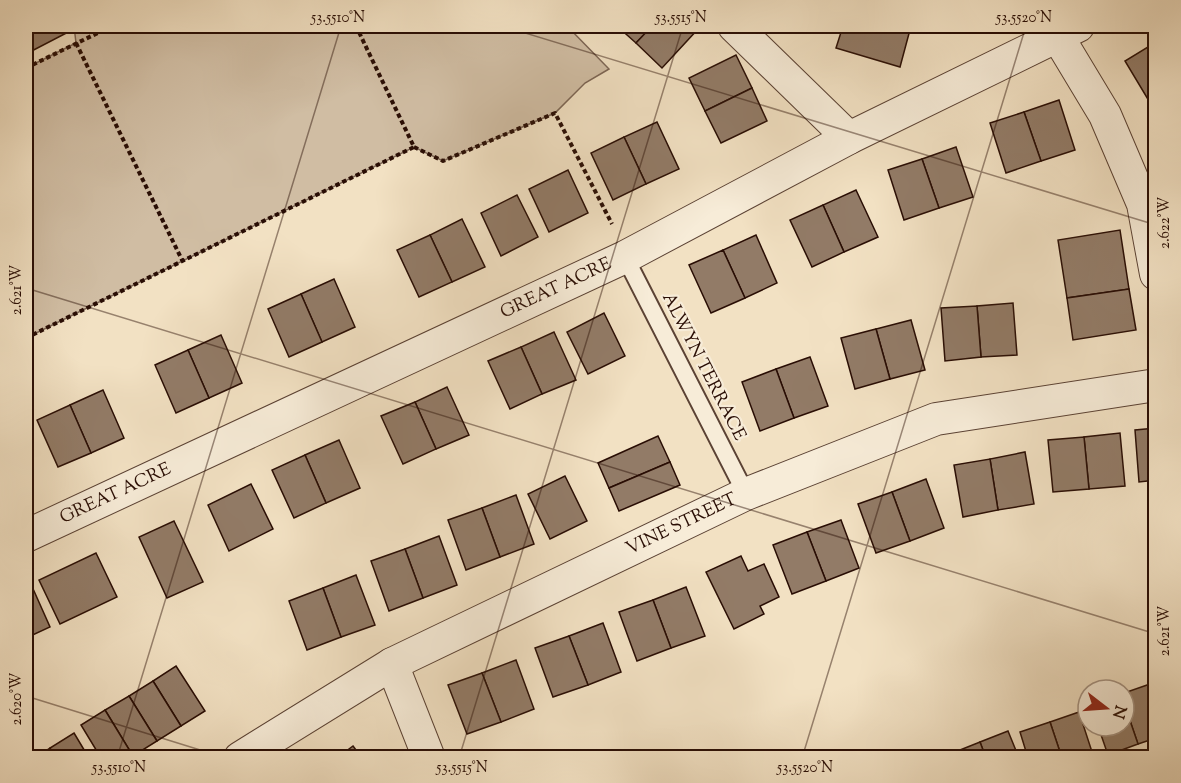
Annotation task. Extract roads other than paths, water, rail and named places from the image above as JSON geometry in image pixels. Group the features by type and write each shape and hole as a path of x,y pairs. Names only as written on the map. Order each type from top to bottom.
{"street":[{"path":"734,26 849,138"},
{"path":"1063,29 1106,115 1143,204 1155,274"},
{"name":"GREAT ACRE","path":"26,536 625,257 849,138 1063,29"},
{"name":"VINE STREET","path":"240,758 392,664 746,494 936,419 1155,385"},
{"path":"392,664 429,758"}],"lane":[{"name":"ALWYN TERRACE","path":"625,257 746,494"}]}
